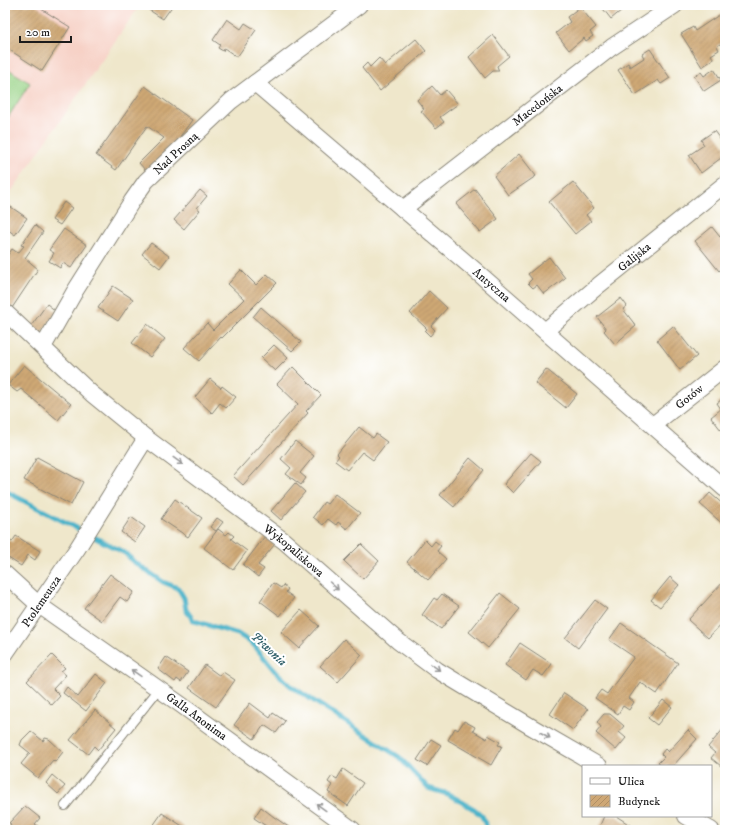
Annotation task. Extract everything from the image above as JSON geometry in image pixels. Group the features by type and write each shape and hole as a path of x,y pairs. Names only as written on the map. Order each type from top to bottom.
{"street":[{"name":"Nad Prosną","path":"43,347 75,291 146,181 230,101 359,5"},
{"name":"Macedońska","path":"403,209 612,47 675,5"},
{"name":"Antyczna","path":"255,83 545,331 725,489"},
{"name":"Galijska","path":"545,331 617,270 725,184"},
{"name":"Wykopaliskowa","path":"5,312 92,394 146,438 254,517 393,636 438,670 597,765"},
{"name":"Gotów","path":"653,425 725,368"},
{"name":"Ptolemeusza","path":"5,654 93,525 146,438"},
{"name":"Galla Anonima","path":"5,574 39,605 159,689 353,830"},
{"path":"688,817 711,830"}],"lane":[{"path":"65,806 159,689"}],"shaded area":[{"path":"5,5 140,5 5,201"}],"green space":[{"path":"5,67 30,83 5,122"}],"building":[{"path":"5,5 35,5 70,27 42,71 5,47"},
{"path":"153,5 173,5 163,19 149,10"},
{"path":"600,5 628,5 611,19"},
{"path":"580,7 596,27 590,32 593,36 586,41 584,38 569,50 556,33 570,22 567,17"},
{"path":"725,11 725,41 717,46 719,50 711,55 714,59 702,67 681,34 693,27 695,31"},
{"path":"227,19 241,29 245,23 256,30 237,57 224,48 223,51 218,48 220,45 213,40"},
{"path":"493,35 509,56 497,66 499,71 493,71 485,78 469,57"},
{"path":"416,39 426,51 380,91 362,68 367,63 370,67 379,58 385,65"},
{"path":"650,49 670,78 661,84 658,80 635,95 618,70 628,63 630,67 644,58 642,54"},
{"path":"714,69 721,80 704,91 694,76 701,72 704,76"},
{"path":"145,86 192,120 174,145 146,171 139,163 164,138 147,126 116,170 96,155"},
{"path":"432,86 440,95 446,90 458,104 440,117 444,122 436,128 421,111 424,109 417,100"},
{"path":"714,131 725,146 725,155 701,173 689,155 704,145 701,140"},
{"path":"519,154 536,176 508,195 494,176"},
{"path":"573,182 594,208 586,215 591,221 575,234 549,202"},
{"path":"475,189 498,219 480,232 456,204"},
{"path":"200,190 207,196 197,208 200,210 184,229 174,220"},
{"path":"64,202 72,208 60,225 52,220"},
{"path":"8,205 27,218 15,235 7,229 5,231 5,210"},
{"path":"35,225 43,232 25,258 38,269 12,308 5,302 5,259 12,249 18,253 24,246 21,245"},
{"path":"712,227 720,237 723,235 725,237 725,266 719,271 695,241"},
{"path":"64,229 87,245 71,268 63,263 60,268 49,261 54,253 49,250"},
{"path":"151,243 169,256 160,268 142,254"},
{"path":"549,257 565,278 544,294 537,285 533,288 528,283 532,279 528,274"},
{"path":"241,270 256,285 267,274 277,283 222,338 221,337 199,361 184,348 207,323 213,330 244,299 228,284"},
{"path":"113,286 133,299 118,321 98,308"},
{"path":"429,291 447,308 431,326 435,330 430,336 425,331 427,329 410,313"},
{"path":"621,298 627,306 623,309 636,326 615,344 604,331 606,329 597,317"},
{"path":"47,304 57,312 41,334 31,326"},
{"path":"261,307 301,342 292,351 253,317"},
{"path":"147,324 165,339 150,357 132,343"},
{"path":"673,326 697,356 680,370 657,340"},
{"path":"274,345 288,358 275,371 261,358"},
{"path":"24,365 71,404 58,420 21,389 17,392 8,385"},
{"path":"293,367 321,395 306,411 308,413 243,485 233,476 298,404 277,384"},
{"path":"546,369 577,394 566,408 535,383"},
{"path":"210,379 236,397 226,408 220,403 212,413 195,397"},
{"path":"725,397 725,427 721,430 711,417 721,409 717,403"},
{"path":"359,427 373,438 376,434 387,442 373,460 362,452 347,470 335,461 339,456 337,454"},
{"path":"295,441 314,456 300,473 306,478 301,485 286,474 291,468 281,459"},
{"path":"531,453 541,461 513,493 504,484"},
{"path":"37,457 83,482 71,505 24,480"},
{"path":"470,458 484,470 454,507 440,495"},
{"path":"295,483 305,492 281,520 271,511"},
{"path":"710,493 725,506 725,526 700,504"},
{"path":"335,494 360,513 347,529 338,522 336,525 328,519 323,525 313,517 324,502 327,504"},
{"path":"175,499 202,518 188,537 161,519"},
{"path":"131,517 145,527 135,542 121,532"},
{"path":"217,518 223,522 216,531 210,527"},
{"path":"218,529 226,535 229,532 234,536 231,539 247,551 233,570 204,548"},
{"path":"16,536 40,551 35,560 28,555 21,566 5,556 7,550 5,548 5,542 7,539 12,542"},
{"path":"265,536 275,544 258,565 264,569 258,577 243,565"},
{"path":"425,540 431,546 435,541 441,546 437,551 446,559 428,580 407,562"},
{"path":"361,544 379,561 363,579 344,561"},
{"path":"110,574 134,592 127,602 120,597 102,621 84,608"},
{"path":"670,577 679,585 660,607 651,600"},
{"path":"725,580 725,620 708,638 688,620"},
{"path":"273,583 281,588 283,585 288,589 286,592 294,598 280,616 260,601"},
{"path":"500,593 520,609 488,648 469,632"},
{"path":"442,594 459,606 441,629 422,615 434,598 437,600"},
{"path":"595,600 607,609 578,648 565,638"},
{"path":"301,610 319,626 299,648 281,632"},
{"path":"621,623 678,663 657,694 640,682 629,698 634,702 629,710 623,706 618,714 595,698 601,690 607,694 634,657 609,640"},
{"path":"344,639 362,655 338,682 320,666"},
{"path":"520,643 552,664 543,676 533,670 526,680 505,665"},
{"path":"52,655 65,668 61,671 66,675 53,689 60,696 52,705 27,681"},
{"path":"166,657 188,672 181,682 177,679 175,682 158,669"},
{"path":"205,665 220,676 223,672 235,680 216,707 189,688"},
{"path":"96,674 107,683 86,711 63,693 67,687 78,697"},
{"path":"564,693 588,709 573,730 550,714"},
{"path":"663,700 672,707 657,725 648,718"},
{"path":"250,703 270,718 273,713 285,721 276,733 264,725 254,739 234,725"},
{"path":"95,710 116,728 98,750 94,746 88,754 70,740"},
{"path":"604,714 610,714 624,726 619,732 626,738 616,750 596,733 601,727 597,722"},
{"path":"464,721 475,727 473,731 487,739 488,735 500,742 498,745 502,746 491,765 448,740 455,728 458,730"},
{"path":"725,727 725,761 721,766 711,758 715,753 708,747"},
{"path":"688,730 697,739 674,765 661,765 658,763 664,757 661,754 665,749 668,752"},
{"path":"31,731 43,741 45,738 49,739 63,752 55,762 53,760 38,778 21,764 30,753 20,745 22,740"},
{"path":"431,739 441,745 427,766 417,760"},
{"path":"343,769 363,783 348,806 328,792 332,785 328,782 332,776 337,779"},
{"path":"52,775 65,786 58,794 46,783"},
{"path":"25,806 40,818 35,824 42,829 7,830 11,824 9,823"},
{"path":"261,807 293,830 264,830 266,826 254,818"},
{"path":"162,813 184,827 182,830 150,830"},
{"path":"604,817 618,817 630,825 627,830 598,830"}],"waterway":[{"name":"Piwonia","path":"5,491 125,553 134,562 163,582 178,588 184,598 186,610 194,621 238,634 247,640 254,645 274,670 291,686 399,757 428,788 448,794 474,809 482,816 488,830"}]}
